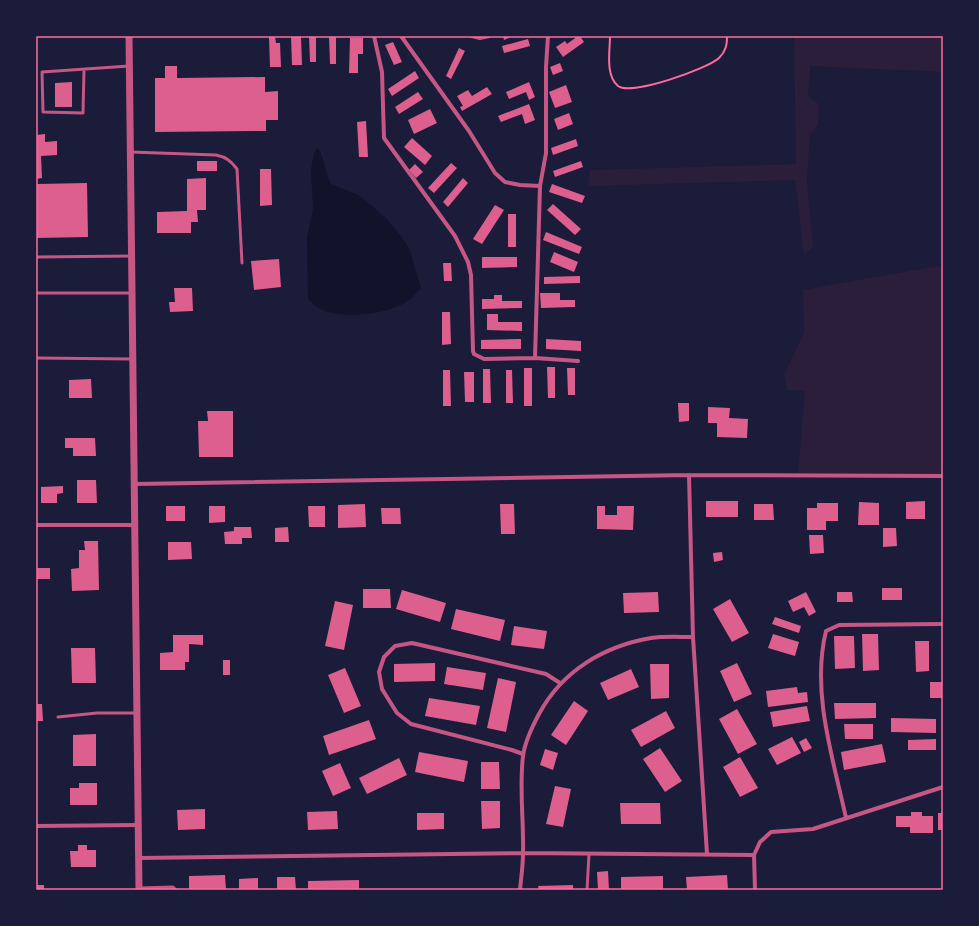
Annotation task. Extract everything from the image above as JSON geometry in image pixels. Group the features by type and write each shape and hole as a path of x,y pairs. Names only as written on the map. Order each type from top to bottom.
{"street":[{"path":"129,36 139,889"},
{"path":"374,36 382,72 384,138 455,236 468,262 471,275 474,354 484,359 535,358 578,361"},
{"path":"401,36 469,131 495,173 505,182 520,185 540,186"},
{"path":"472,36 480,38 489,36"},
{"path":"535,358 540,186 546,153 546,67 548,36"},
{"path":"135,484 689,475 943,476"},
{"path":"689,475 693,637 706,854"},
{"path":"36,525 135,525"},
{"path":"846,818 821,698 820,653 826,631 838,625 943,624"},
{"path":"520,890 523,854 521,785 523,754 529,732 544,704 560,683 579,666 609,651 631,643 652,638 693,637"},
{"path":"523,754 411,724 397,713 382,688 379,672 384,657 395,646 412,643 546,674 560,683"},
{"path":"755,890 754,855 760,842 771,832 813,829 943,788"},
{"path":"36,826 138,825"},
{"path":"138,858 523,854 754,855"}],"lane":[{"path":"84,70 83,113 43,112 42,72 129,66"},
{"path":"130,152 216,155 227,158 232,162 237,169 242,263"},
{"path":"36,257 132,256"},
{"path":"36,293 132,293"},
{"path":"36,358 133,359"},
{"path":"58,716 97,713 137,713"},
{"path":"587,890 589,854"},
{"path":"139,889 173,887 176,890"}],"path":[{"path":"610,36 610,74 618,86 631,90 669,80 718,59 727,49 727,36"}],"shaded area":[{"path":"794,36 943,36 943,72 810,66 808,96 819,104 818,125 810,134 807,181 813,247 804,255 795,180 588,186 590,170 796,164"},
{"path":"318,148 331,184 360,196 386,218 409,248 421,288 413,297 399,306 377,312 353,315 320,309 308,299 307,237 313,209 311,170 314,153"},
{"path":"938,266 943,270 943,476 798,475 805,391 787,390 784,375 804,332 803,290"}],"building":[{"path":"275,36 276,43 280,43 281,67 270,67 269,37"},
{"path":"301,36 302,65 292,65 291,37"},
{"path":"309,36 316,36 316,62 310,62"},
{"path":"329,36 336,36 336,64 330,64"},
{"path":"503,36 513,36 504,40"},
{"path":"580,36 584,42 563,57 556,47 565,41 567,44"},
{"path":"350,38 363,38 363,54 358,54 358,73 349,73"},
{"path":"528,39 530,46 504,53 502,46"},
{"path":"393,42 402,62 394,65 385,45"},
{"path":"459,48 465,51 451,79 446,76"},
{"path":"560,63 563,71 553,75 550,67"},
{"path":"165,66 177,66 177,78 265,77 265,92 278,91 278,120 266,120 266,131 155,132 155,78 165,78"},
{"path":"415,71 419,78 392,96 388,89"},
{"path":"72,82 72,107 55,107 55,83"},
{"path":"529,82 535,97 529,100 526,92 509,99 506,92"},
{"path":"566,85 572,102 555,108 549,92"},
{"path":"487,87 492,94 462,111 460,107 463,106 457,96 468,90 472,96"},
{"path":"418,92 423,99 399,114 395,107"},
{"path":"529,104 535,120 525,124 522,114 501,122 498,116"},
{"path":"430,109 437,123 414,134 408,120"},
{"path":"569,113 573,124 558,130 554,119"},
{"path":"366,121 368,157 359,157 357,122"},
{"path":"45,134 45,142 57,141 57,155 41,156 42,178 36,179 36,135"},
{"path":"412,138 432,156 425,165 404,147"},
{"path":"576,139 578,146 553,155 551,148"},
{"path":"197,161 217,161 217,171 197,171"},
{"path":"581,161 583,167 555,177 553,171"},
{"path":"451,163 457,168 434,193 428,188"},
{"path":"415,164 423,172 416,178 409,170"},
{"path":"260,169 271,169 272,205 260,206"},
{"path":"206,178 206,210 197,210 198,222 191,222 191,233 157,233 157,212 187,211 187,179"},
{"path":"463,178 468,183 448,207 443,202"},
{"path":"87,183 88,237 36,238 36,184"},
{"path":"552,184 585,196 582,203 549,192"},
{"path":"553,204 581,229 575,235 547,210"},
{"path":"495,205 504,210 482,244 473,239"},
{"path":"508,214 516,214 516,247 508,247"},
{"path":"546,232 582,247 579,254 543,240"},
{"path":"554,252 578,262 574,272 550,262"},
{"path":"482,257 517,257 517,267 482,268"},
{"path":"279,259 281,287 254,290 251,261"},
{"path":"443,263 451,263 452,281 444,281"},
{"path":"580,276 580,283 544,284 544,277"},
{"path":"174,288 192,288 193,311 170,312 169,302 175,302"},
{"path":"540,293 560,293 560,300 575,300 575,307 541,308"},
{"path":"494,295 502,295 502,301 522,301 522,308 482,309 482,299 494,299"},
{"path":"442,312 450,312 451,344 442,345"},
{"path":"487,314 498,314 498,322 522,322 522,331 487,330"},
{"path":"521,339 521,349 481,349 481,340"},
{"path":"546,339 581,341 581,351 546,349"},
{"path":"547,367 555,367 555,398 548,398"},
{"path":"524,368 532,368 532,406 524,406"},
{"path":"567,368 575,368 575,395 568,395"},
{"path":"483,369 490,369 491,403 483,403"},
{"path":"443,370 450,370 451,406 443,406"},
{"path":"506,370 512,370 513,403 506,403"},
{"path":"464,372 474,372 474,402 465,402"},
{"path":"91,379 92,398 69,398 69,380"},
{"path":"678,403 689,403 689,421 679,422"},
{"path":"708,407 730,408 729,418 748,419 747,438 717,437 717,423 708,423"},
{"path":"207,411 233,411 233,457 199,457 198,421 208,421"},
{"path":"65,438 95,438 96,456 73,456 73,448 65,448"},
{"path":"77,480 96,480 97,503 77,503"},
{"path":"63,486 63,493 57,494 57,503 41,503 41,487"},
{"path":"706,501 738,501 738,517 706,517"},
{"path":"925,501 925,519 906,519 906,502"},
{"path":"859,502 879,503 879,525 858,525"},
{"path":"817,503 838,503 838,521 826,521 826,530 807,530 807,508 817,508"},
{"path":"365,504 366,527 338,528 338,505"},
{"path":"500,504 514,504 515,534 501,534"},
{"path":"754,504 773,504 774,520 754,520"},
{"path":"166,506 185,506 185,521 166,521"},
{"path":"209,506 225,506 225,522 209,523"},
{"path":"308,506 325,506 325,527 309,527"},
{"path":"597,506 605,506 605,515 617,515 617,506 634,506 633,530 597,529"},
{"path":"381,508 400,508 401,524 382,524"},
{"path":"234,527 251,527 252,538 242,538 242,544 225,544 224,532 234,531"},
{"path":"288,527 289,542 275,542 275,528"},
{"path":"883,528 896,528 897,546 883,547"},
{"path":"809,535 823,535 824,553 810,554"},
{"path":"84,541 98,541 99,590 72,591 71,569 79,568 79,550 85,550"},
{"path":"168,542 191,542 192,559 168,560"},
{"path":"722,552 723,560 714,562 713,553"},
{"path":"36,568 50,568 50,579 36,579"},
{"path":"882,588 902,588 902,600 882,600"},
{"path":"363,589 390,589 391,608 363,608"},
{"path":"402,590 446,603 440,622 396,609"},
{"path":"658,592 659,612 624,613 623,593"},
{"path":"806,592 816,612 809,616 804,607 793,612 788,601"},
{"path":"837,592 852,592 853,602 837,602"},
{"path":"730,599 749,633 732,642 713,609"},
{"path":"335,601 353,605 344,650 325,646"},
{"path":"456,609 505,620 500,641 451,629"},
{"path":"775,617 801,626 799,633 772,624"},
{"path":"514,626 547,631 544,649 511,645"},
{"path":"773,634 799,642 795,656 768,648"},
{"path":"862,634 878,634 879,670 863,671"},
{"path":"173,635 203,635 203,645 189,644 189,662 185,662 185,670 160,670 160,653 173,652"},
{"path":"834,636 854,636 855,668 835,669"},
{"path":"915,641 929,641 929,671 916,672"},
{"path":"71,648 95,648 96,683 72,683"},
{"path":"223,660 230,660 230,675 223,675"},
{"path":"435,663 435,681 394,682 394,664"},
{"path":"737,663 752,694 734,702 720,671"},
{"path":"650,664 669,664 669,698 651,699"},
{"path":"447,667 486,673 483,690 444,684"},
{"path":"345,668 361,706 344,713 328,675"},
{"path":"631,669 639,687 608,700 600,683"},
{"path":"498,678 516,682 506,732 487,728"},
{"path":"930,682 943,682 943,698 930,698"},
{"path":"797,687 798,693 807,692 808,702 768,707 766,691"},
{"path":"429,698 480,706 476,725 425,716"},
{"path":"574,701 588,711 566,745 551,735"},
{"path":"834,703 876,703 876,718 835,719"},
{"path":"36,704 42,704 43,721 36,721"},
{"path":"807,706 810,721 773,727 770,712"},
{"path":"737,709 757,744 738,754 719,719"},
{"path":"666,711 675,728 641,747 631,730"},
{"path":"891,718 936,719 936,733 891,732"},
{"path":"369,720 376,739 329,755 323,736"},
{"path":"844,724 873,724 873,739 845,739"},
{"path":"96,734 96,766 73,766 73,735"},
{"path":"792,737 801,753 777,765 768,749"},
{"path":"806,738 812,748 804,752 799,742"},
{"path":"936,739 936,750 908,750 908,740"},
{"path":"882,744 886,762 844,770 841,752"},
{"path":"660,748 682,781 665,792 643,759"},
{"path":"545,749 558,753 553,770 540,765"},
{"path":"419,752 468,761 464,782 415,772"},
{"path":"740,757 758,788 740,797 723,767"},
{"path":"399,758 407,775 367,794 359,778"},
{"path":"481,762 499,762 500,789 481,789"},
{"path":"340,763 351,788 333,796 322,771"},
{"path":"79,783 97,783 97,805 70,805 70,788 79,788"},
{"path":"555,786 571,789 563,827 546,824"},
{"path":"481,801 500,801 500,828 482,829"},
{"path":"620,803 660,803 661,824 621,824"},
{"path":"205,809 205,829 178,830 177,810"},
{"path":"337,811 338,829 308,830 307,812"},
{"path":"911,812 922,812 922,816 933,816 933,833 910,833 910,827 896,827 896,816 911,816"},
{"path":"417,813 444,813 444,829 417,830"},
{"path":"938,813 943,813 943,830 938,830"},
{"path":"78,845 87,845 87,850 96,850 96,867 71,867 70,851 78,851"},
{"path":"608,871 609,890 598,890 597,872"},
{"path":"225,875 226,890 189,890 189,876"},
{"path":"727,875 728,890 687,890 686,877"},
{"path":"663,876 663,890 621,890 621,877"},
{"path":"277,877 295,877 296,890 277,890"},
{"path":"258,878 258,890 239,890 239,879"},
{"path":"359,880 359,890 308,890 308,881"},
{"path":"36,885 44,885 44,890 36,890"},
{"path":"573,885 573,890 539,890 538,886"}]}
